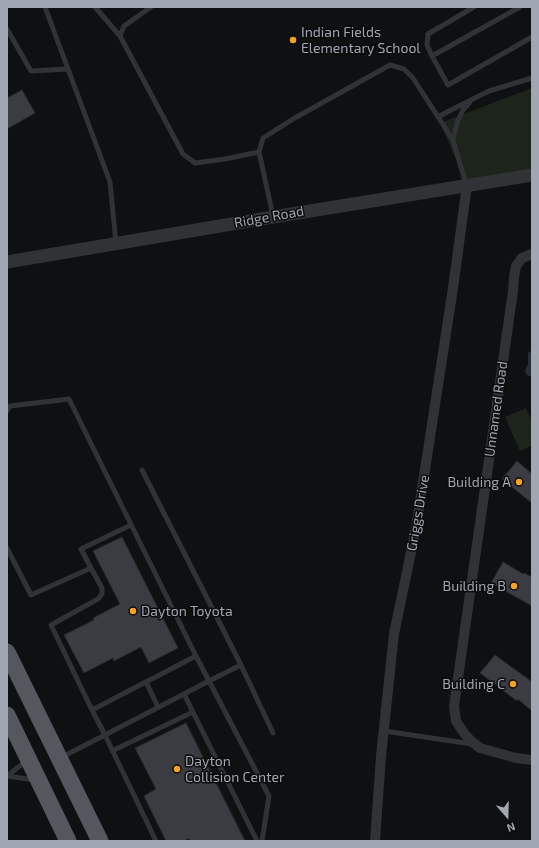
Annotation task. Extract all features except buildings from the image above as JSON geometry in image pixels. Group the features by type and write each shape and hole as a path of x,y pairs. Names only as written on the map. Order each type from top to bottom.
{"highway":[{"path":"7,652 100,841"},
{"path":"7,714 68,841"}],"street":[{"name":"Ridge Road","path":"7,262 273,216 532,175"},
{"name":"Griggs Drive","path":"374,841 394,634 416,528 453,288 467,185"},
{"name":"Unnamed Road","path":"532,254 522,258 516,266 514,277 454,706 456,721 475,745 485,750 532,760"}],"lane":[{"path":"46,7 110,182 116,244"},
{"path":"95,7 120,36 183,154 195,163 259,152"},
{"path":"120,36 124,26 151,7"},
{"path":"474,7 428,34 427,45 448,85 532,38"},
{"path":"432,56 520,7"},
{"path":"7,29 31,71 68,69"},
{"path":"273,216 259,152 263,138 293,119 390,65 404,69 413,78 453,140 467,185"},
{"path":"438,117 489,91 532,78"},
{"path":"453,140 456,124 462,110 472,100"},
{"path":"7,411 10,406 69,399 196,656 269,796 262,841"},
{"path":"142,470 241,664 273,733"},
{"path":"131,525 81,549 102,588 102,594 98,599 51,625 156,841"},
{"path":"7,548 31,595 91,568"},
{"path":"92,710 196,656"},
{"path":"59,758 241,664"},
{"path":"146,682 158,707"},
{"path":"184,694 257,841"},
{"path":"112,751 193,712"},
{"path":"384,731 475,745"},
{"path":"7,776 28,759"},
{"path":"7,776 39,780"}],"shaded area":[{"path":"532,88 532,170 465,180 440,123"},
{"path":"532,350 532,376 529,376 525,371 528,364 528,353"},
{"path":"526,408 532,422 532,445 520,451 505,417"}],"place":[{"name":"Indian Fields Elementary School","path":"293,40"},
{"name":"Building A","path":"519,482"},
{"name":"Building B","path":"514,586"},
{"name":"Dayton Toyota","path":"133,611"},
{"name":"Building C","path":"513,684"},
{"name":"Dayton Collision Center","path":"177,769"}]}
